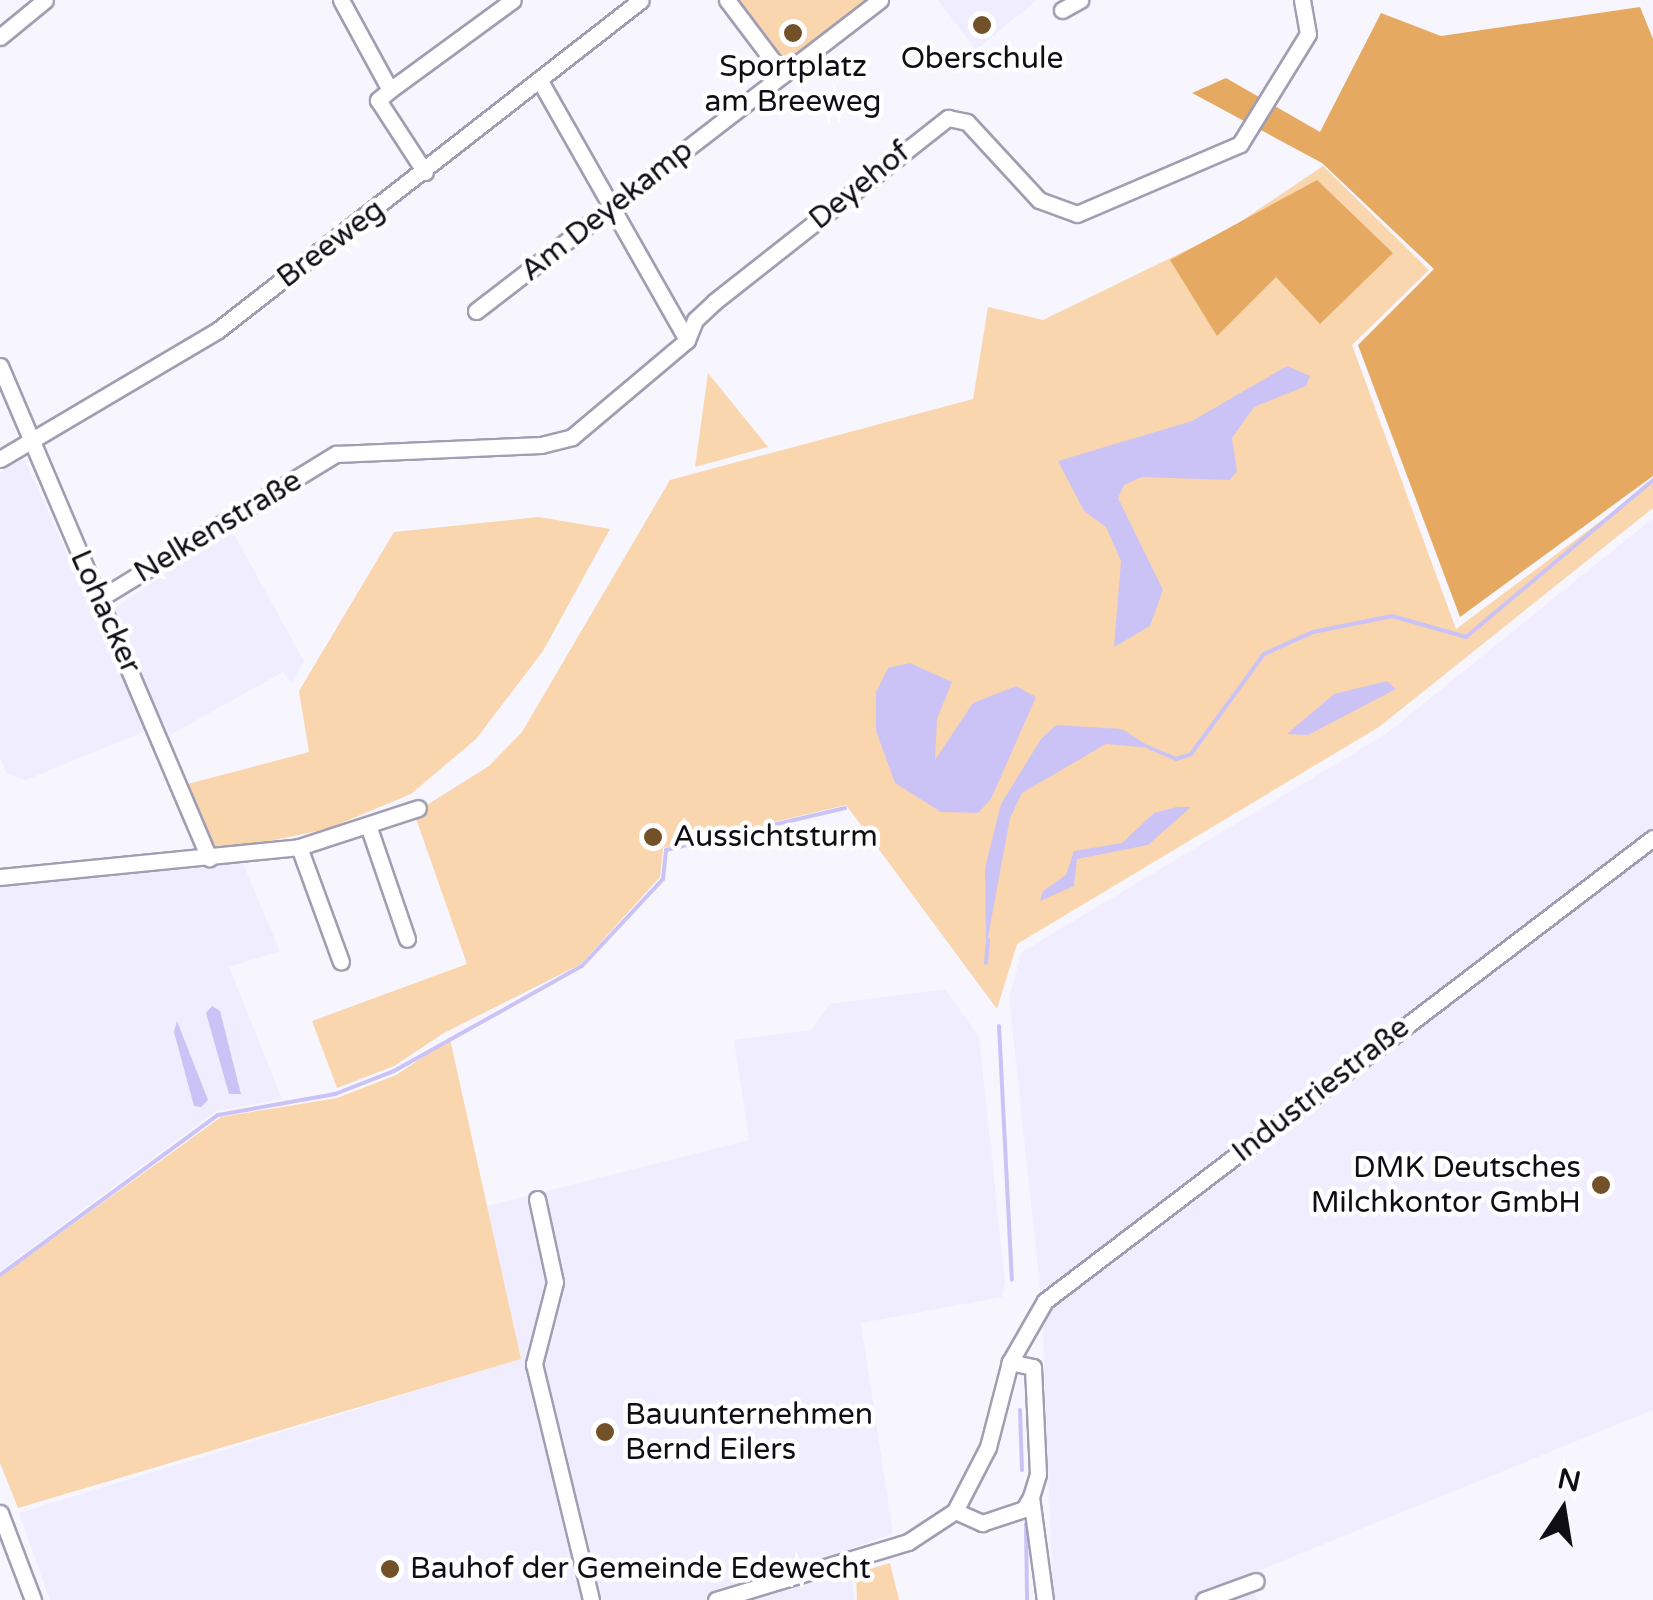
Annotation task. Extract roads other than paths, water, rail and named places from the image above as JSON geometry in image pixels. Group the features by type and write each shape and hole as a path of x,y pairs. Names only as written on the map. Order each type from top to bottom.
{"street":[{"path":"0,37 44,0"},
{"path":"342,0 390,90"},
{"path":"425,172 378,100 513,0"},
{"name":"Breeweg","path":"0,459 218,330 641,0"},
{"path":"727,0 783,74"},
{"name":"Am Deyekamp","path":"476,311 880,0"},
{"path":"1062,10 1080,0"},
{"name":"Deyehof","path":"336,454 541,445 572,436 687,340 714,302 948,118 967,122 1039,200 1077,214 1240,144 1308,34 1302,0"},
{"path":"540,81 687,340"},
{"name":"Lohacker","path":"0,366 209,858"},
{"name":"Nelkenstraße","path":"100,599 336,454"},
{"path":"0,877 299,846 369,828 418,808"},
{"path":"369,828 406,939"},
{"name":"Industriestraße","path":"716,1600 908,1542 955,1511 988,1447 1010,1362 1029,1324 1060,1288 1653,838"},
{"path":"299,846 340,962"},
{"path":"537,1200 555,1282 534,1364 591,1600"},
{"path":"955,1511 982,1522 1024,1509 1031,1497 1038,1474 1033,1367 1010,1362"},
{"path":"1031,1497 1045,1600"},
{"path":"0,1513 33,1600"},
{"path":"1204,1600 1256,1581"}],"waterway":[{"path":"1148,747 1176,759 1191,754 1264,654 1313,632 1392,616 1466,637 1653,480"},
{"path":"0,1275 218,1115 335,1094 394,1071 582,966 663,879 666,850 845,808"},
{"path":"986,963 988,940"},
{"path":"999,1026 1012,1280"},
{"path":"1020,1410 1022,1470"},
{"path":"1026,1524 1027,1600"}],"place":[{"name":"Oberschule","path":"982,25"},
{"name":"Sportplatz am Breeweg","path":"793,33"},
{"name":"Aussichtsturm","path":"653,837"},
{"name":"DMK Deutsches Milchkontor GmbH","path":"1601,1185"},
{"name":"Bauunternehmen Bernd Eilers","path":"605,1432"},
{"name":"Bauhof der Gemeinde Edewecht","path":"390,1569"}]}
